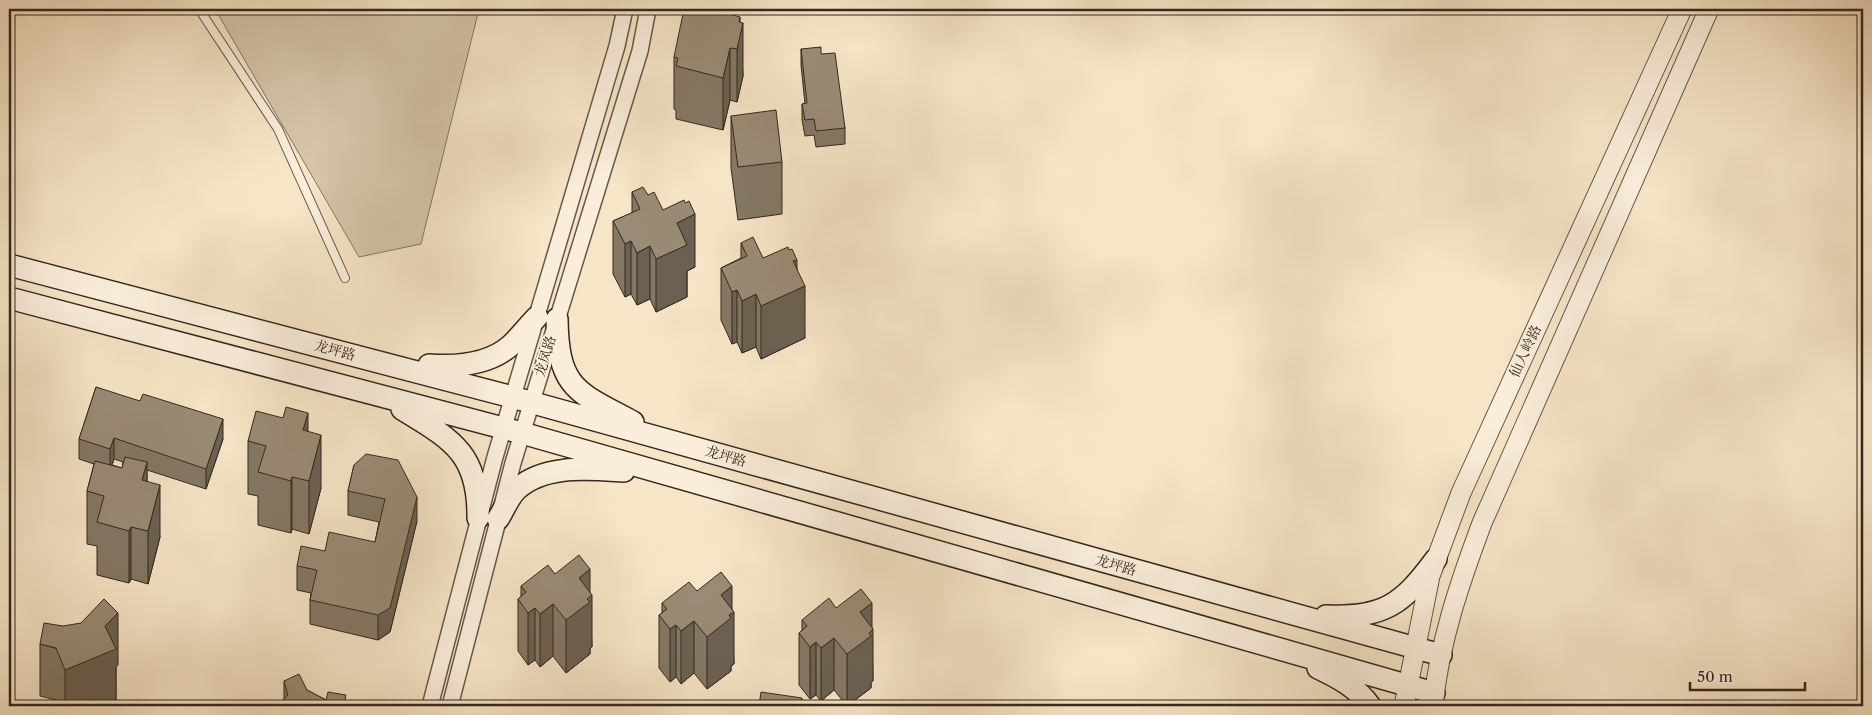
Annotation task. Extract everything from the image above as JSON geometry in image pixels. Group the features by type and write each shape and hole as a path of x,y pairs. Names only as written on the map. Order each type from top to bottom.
{"main road":[{"name":"龙坪路","path":"9,265 387,363 1441,655"},
{"path":"9,298 512,431 662,473 1408,685 1433,700"},
{"path":"387,363 457,367 488,359 510,347 547,318 567,379 583,395 669,440"},
{"path":"382,397 447,436 464,457 474,477 478,501 488,518 516,490 541,475 568,470 662,473"},
{"path":"1290,613 1347,616 1377,612 1397,602 1416,586 1436,559"},
{"path":"1280,648 1338,678 1365,698 1370,706"}],"street":[{"name":"龙凤路","path":"547,318 625,9"},
{"name":"龙凤路","path":"430,706 547,318 640,51 648,9"},
{"name":"仙人岭路","path":"1404,706 1415,648 1436,559 1461,493 1682,9"},
{"path":"1433,700 1441,655 1458,588 1482,523 1709,9"},
{"name":"龙凤路","path":"450,706 488,518 512,431"}],"lane":[{"path":"199,9 278,129 345,278"}],"shaded area":[{"path":"215,9 479,9 421,244 359,257"}],"building":[{"path":"684,9 712,9 740,17 739,22 743,23 737,49 730,48 723,78 676,66 678,58 674,57"},
{"path":"821,47 821,54 835,53 845,128 816,131 814,119 805,120 802,104 807,103 801,49"},
{"path":"776,110 782,162 738,167 731,116"},
{"path":"643,187 648,195 654,192 663,210 684,200 685,203 689,201 695,214 677,223 687,245 656,259 650,246 637,253 631,241 625,244 613,221 640,209 632,192"},
{"path":"753,237 763,258 788,247 789,250 792,249 797,260 793,261 805,286 761,306 756,294 742,301 737,290 732,292 721,268 747,256 741,243"},
{"path":"96,387 140,401 143,394 223,419 206,469 114,438 110,449 79,439"},
{"path":"286,407 308,413 303,430 321,435 309,481 292,477 291,481 258,472 266,446 248,441 256,411 283,418"},
{"path":"366,454 398,460 417,497 390,608 378,615 310,600 317,570 297,566 301,546 325,551 329,532 375,542 385,499 348,491 354,465"},
{"path":"125,457 147,462 142,480 160,485 148,531 131,527 129,531 97,522 104,496 87,491 95,461 122,468"},
{"path":"579,555 590,569 579,578 592,595 587,599 590,602 566,620 553,604 540,614 535,608 528,613 518,599 526,592 521,586 548,565 555,574"},
{"path":"721,572 732,586 721,595 734,612 729,615 731,618 707,637 694,621 681,631 676,625 670,629 659,615 667,609 662,603 689,582 697,591"},
{"path":"861,589 872,603 860,612 873,629 869,633 871,636 847,654 834,638 821,648 816,642 810,647 799,633 807,626 802,620 829,598 836,608"},
{"path":"104,599 118,613 105,626 116,649 65,670 56,648 40,644 44,623 63,626 81,623"},
{"path":"299,674 307,690 326,700 328,692 346,695 344,706 277,706 288,695 284,681"},
{"path":"761,692 802,698 802,700 818,703 817,706 759,706"}]}
